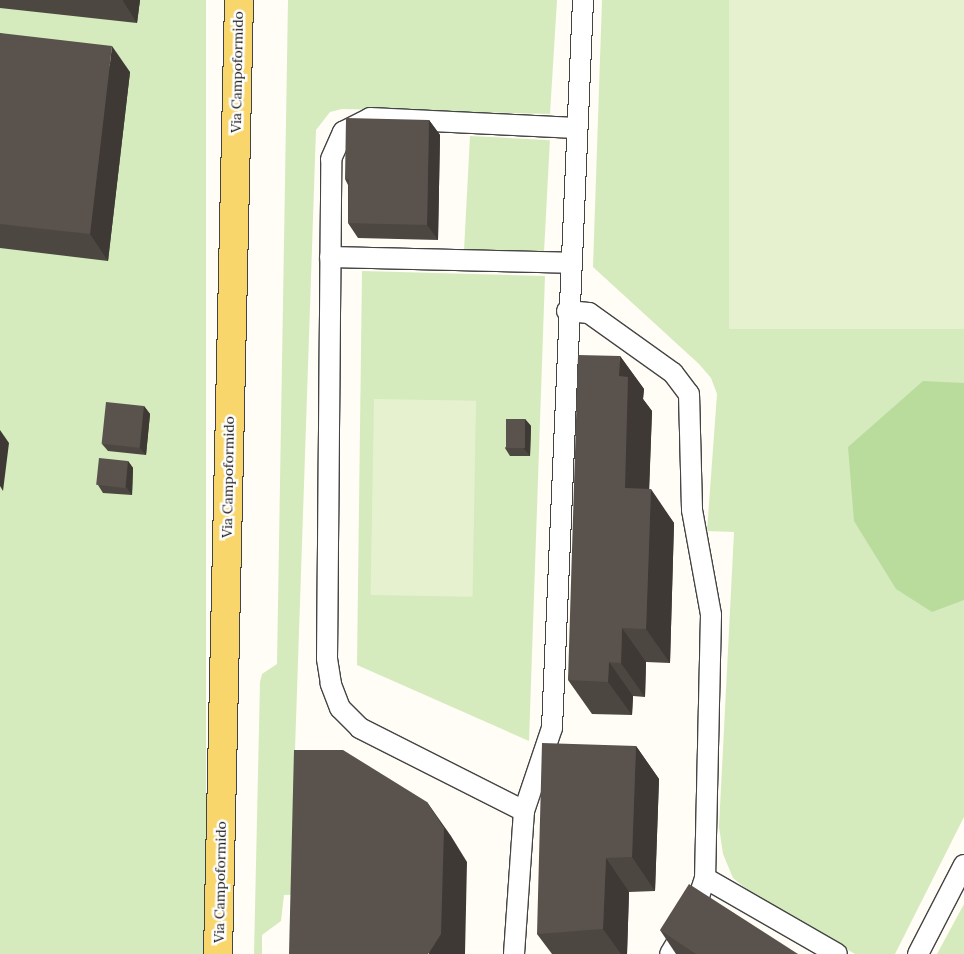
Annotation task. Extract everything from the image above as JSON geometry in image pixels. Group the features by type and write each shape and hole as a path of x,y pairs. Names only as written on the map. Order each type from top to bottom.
{"main road":[{"name":"Via Campoformido","path":"218,954 239,0"}],"lane":[{"path":"514,954 524,811 552,728 570,263 583,0"},
{"path":"524,811 360,728 340,708 331,684 327,658 331,159 335,142 356,123 370,118 576,128"},
{"path":"330,257 570,263"},
{"path":"568,310 589,313 673,373 689,394 692,510 711,615 705,878 693,916 670,954"},
{"path":"918,954 964,865"},
{"path":"705,878 836,954"}],"green space":[{"path":"0,0 206,0 206,954 0,954"},
{"path":"288,0 557,0 550,114 342,109 330,112 316,130 295,750 311,750 309,894 284,895 281,921 262,935 262,954 254,954 260,682 262,674 277,664"},
{"path":"602,0 964,0 964,817 895,954 855,954 749,891 733,878 723,854 719,827 734,532 707,531 717,394 711,378 699,364 593,267"},
{"path":"729,0 964,0 964,329 729,329"},
{"path":"470,136 550,140 544,257 464,253"},
{"path":"362,271 545,276 529,741 357,665"},
{"path":"923,381 964,383 964,600 932,612 896,589 854,521 848,447"},
{"path":"374,399 476,401 473,597 371,595"},
{"path":"964,904 964,954 937,954"}],"building":[{"path":"0,33 112,46 90,234 0,224"},
{"path":"346,118 429,120 427,225 348,223 349,179 345,179"},
{"path":"578,355 620,356 619,376 628,377 625,488 651,489 646,629 622,628 621,663 609,662 608,682 568,680"},
{"path":"106,402 144,406 139,448 102,444"},
{"path":"506,419 525,419 525,448 506,448"},
{"path":"99,458 128,461 125,488 96,485"},
{"path":"542,743 636,746 632,857 606,858 603,929 537,934"},
{"path":"294,750 343,750 427,802 444,828 441,934 428,954 289,954"},
{"path":"689,884 798,954 696,954 660,930"}]}
